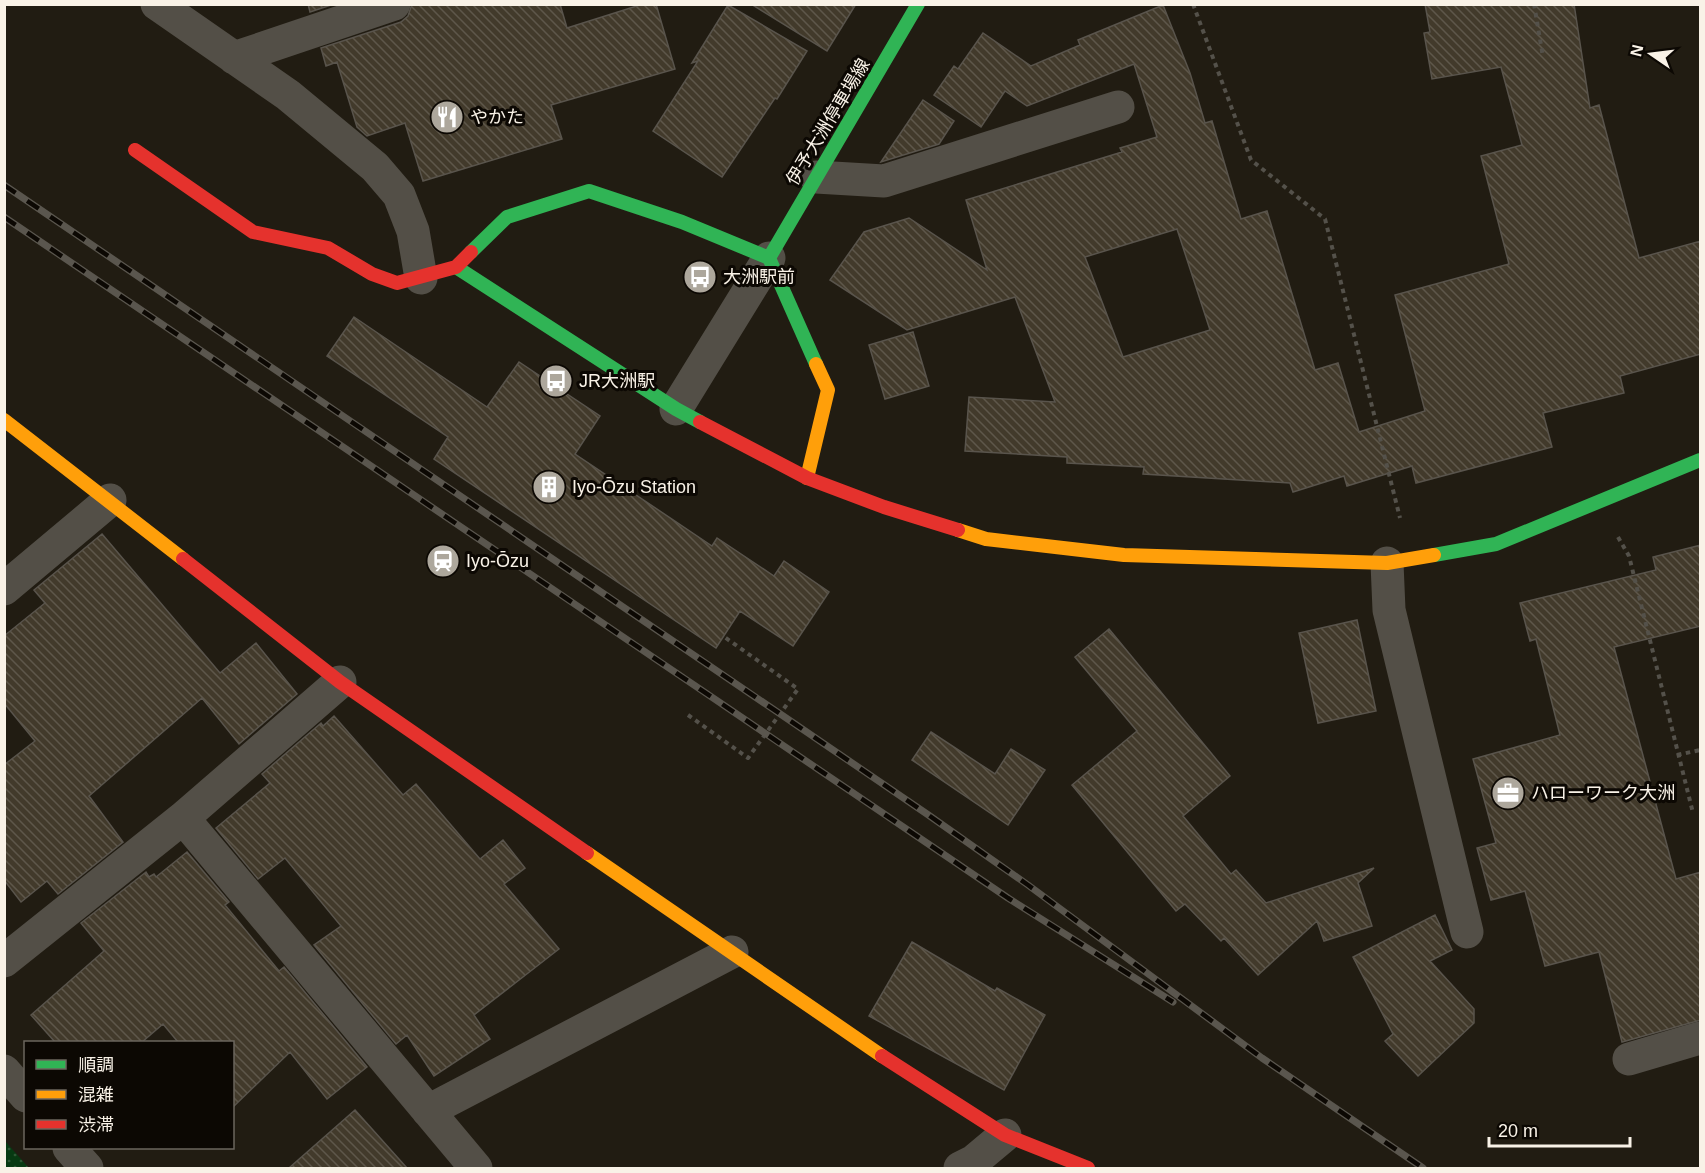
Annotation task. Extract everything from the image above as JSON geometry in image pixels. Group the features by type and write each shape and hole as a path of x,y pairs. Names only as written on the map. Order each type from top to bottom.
{"street":[{"path":"157,4 305,110 375,167 399,195 413,231 421,278"},
{"path":"234,58 394,4"},
{"name":"伊予大洲停車場線","path":"769,258 918,4"},
{"path":"816,177 884,181 1118,107"},
{"path":"135,150 253,231 328,248 372,274 397,283 456,267 507,217 589,191 682,222 769,258 828,390 807,478"},
{"path":"676,410 769,258"},
{"path":"456,267 676,410 807,478 884,507 986,539 1124,555 1397,562 1496,544 1701,460"},
{"path":"4,420 110,500 340,682 859,1041 1046,1159 1088,1168"},
{"path":"4,589 110,500"},
{"path":"1397,562 1389,610 1467,932"},
{"path":"4,961 183,818 340,682"},
{"path":"183,818 476,1168"},
{"path":"428,1111 732,952"},
{"path":"1629,1059 1701,1038"},
{"path":"4,1071 24,1094"},
{"path":"960,1168 974,1161 1005,1135"},
{"path":"70,1149 87,1168"}],"path":[{"path":"1193,4 1251,160 1325,219 1400,518 1397,562"},
{"path":"1534,4 1543,57"},
{"path":"1598,502 1629,556 1693,813"},
{"path":"688,715 748,758 798,689 723,636"},
{"path":"1677,755 1701,750"}],"green space":[{"path":"5,1141 29,1168 5,1168"}],"building":[{"path":"308,4 334,4 310,12"},
{"path":"412,4 560,4 567,28 643,4 656,4 675,69 551,105 562,139 423,181 405,123 367,136 357,127 337,62 326,66 321,48 401,22 408,16"},
{"path":"751,4 856,4 827,51"},
{"path":"1425,4 1574,4 1590,108 1599,105 1639,258 1701,241 1701,354 1620,376 1624,393 1543,413 1552,447 1416,483 1412,466 1347,486 1344,476 1293,492 1290,483 1143,474 1144,467 1067,463 1067,457 965,451 969,397 1055,402 1015,297 907,330 830,280 864,232 909,218 987,270 966,200 1122,152 1120,148 1157,137 1134,64 1027,106 1005,91 981,127 934,95 954,66 958,69 983,33 1031,66 1080,45 1078,40 1163,5 1190,73 1205,123 1212,121 1241,219 1267,211 1315,370 1338,363 1359,432 1425,411 1395,295 1509,264 1481,156 1522,145 1501,67 1432,79 1424,33 1430,32","holes":["1177,229 1210,330 1123,357 1085,257"]},
{"path":"728,5 807,51 777,99 775,98 722,177 653,131 698,61 692,63"},
{"path":"923,100 954,121 939,144 881,162"},
{"name":"Iyo-Ōzu Station","path":"354,317 487,407 519,362 600,416 575,454 712,546 717,538 774,576 784,561 829,592 793,646 740,611 716,648 434,459 448,437 327,356"},
{"path":"913,332 929,386 885,399 869,345"},
{"path":"102,534 220,673 256,643 297,694 239,744 202,698 89,796 123,842 58,894 47,881 21,902 4,880 4,765 35,741 4,703 4,636 45,603 34,590"},
{"path":"1701,545 1701,626 1614,647 1676,879 1701,872 1701,1020 1622,1042 1599,952 1545,966 1525,891 1491,900 1477,848 1496,843 1473,759 1560,735 1536,639 1530,641 1520,603 1656,570 1653,557"},
{"path":"1357,620 1376,711 1318,723 1299,633"},
{"path":"1109,629 1230,776 1183,816 1231,874 1236,870 1266,903 1374,868 1358,883 1372,926 1324,941 1317,921 1258,975 1224,938 1221,941 1185,904 1176,911 1072,785 1137,731 1075,657"},
{"path":"334,716 403,795 416,784 480,859 503,840 525,868 504,884 559,949 474,1015 490,1039 434,1076 407,1035 396,1044 314,945 341,926 285,858 258,879 216,828 270,783 262,774 321,723 323,726"},
{"path":"931,732 995,774 1011,749 1045,770 1008,825 912,760"},
{"path":"187,852 229,902 225,905 279,971 284,967 367,1067 327,1099 290,1052 234,1106 234,1041 177,1041 163,1024 143,1041 54,1041 31,1015 104,951 81,923 146,872 149,877 154,874 156,877"},
{"path":"1435,915 1452,950 1430,961 1474,1009 1474,1023 1418,1076 1385,1041 1393,1034 1353,957"},
{"path":"912,942 995,991 997,988 1045,1015 1004,1090 869,1016"},
{"path":"355,1110 407,1168 289,1168"}],"railway":[{"path":"4,185 927,814 1028,885 1262,1058 1423,1168"},
{"path":"4,217 1008,898 1173,1002"}],"traffic: fast":[{"path":"769,258 918,4"},
{"path":"471,252 507,217 589,191 682,222 769,258 816,364"},
{"path":"456,267 676,409 700,422"},
{"path":"1434,555 1496,544 1700,460"}],"traffic: slow":[{"path":"807,478 828,390 816,364"},
{"path":"4,420 183,559"},
{"path":"958,530 986,539 1124,555 1387,563 1434,555"},
{"path":"587,853 882,1056"}],"traffic: jam":[{"path":"135,150 253,232 328,248 372,274 397,283 456,267 471,252"},
{"path":"700,422 807,478 884,507 958,530"},
{"path":"183,559 340,682 587,853"},
{"path":"882,1056 1005,1135 1088,1168"}],"place":[{"name":"やかた","path":"447,117"},
{"name":"大洲駅前","path":"700,277"},
{"name":"JR大洲駅","path":"556,381"},
{"name":"Iyo-Ōzu Station","path":"549,487"},
{"name":"Iyo-Ōzu","path":"443,561"},
{"name":"ハローワーク大洲","path":"1508,793"}]}
